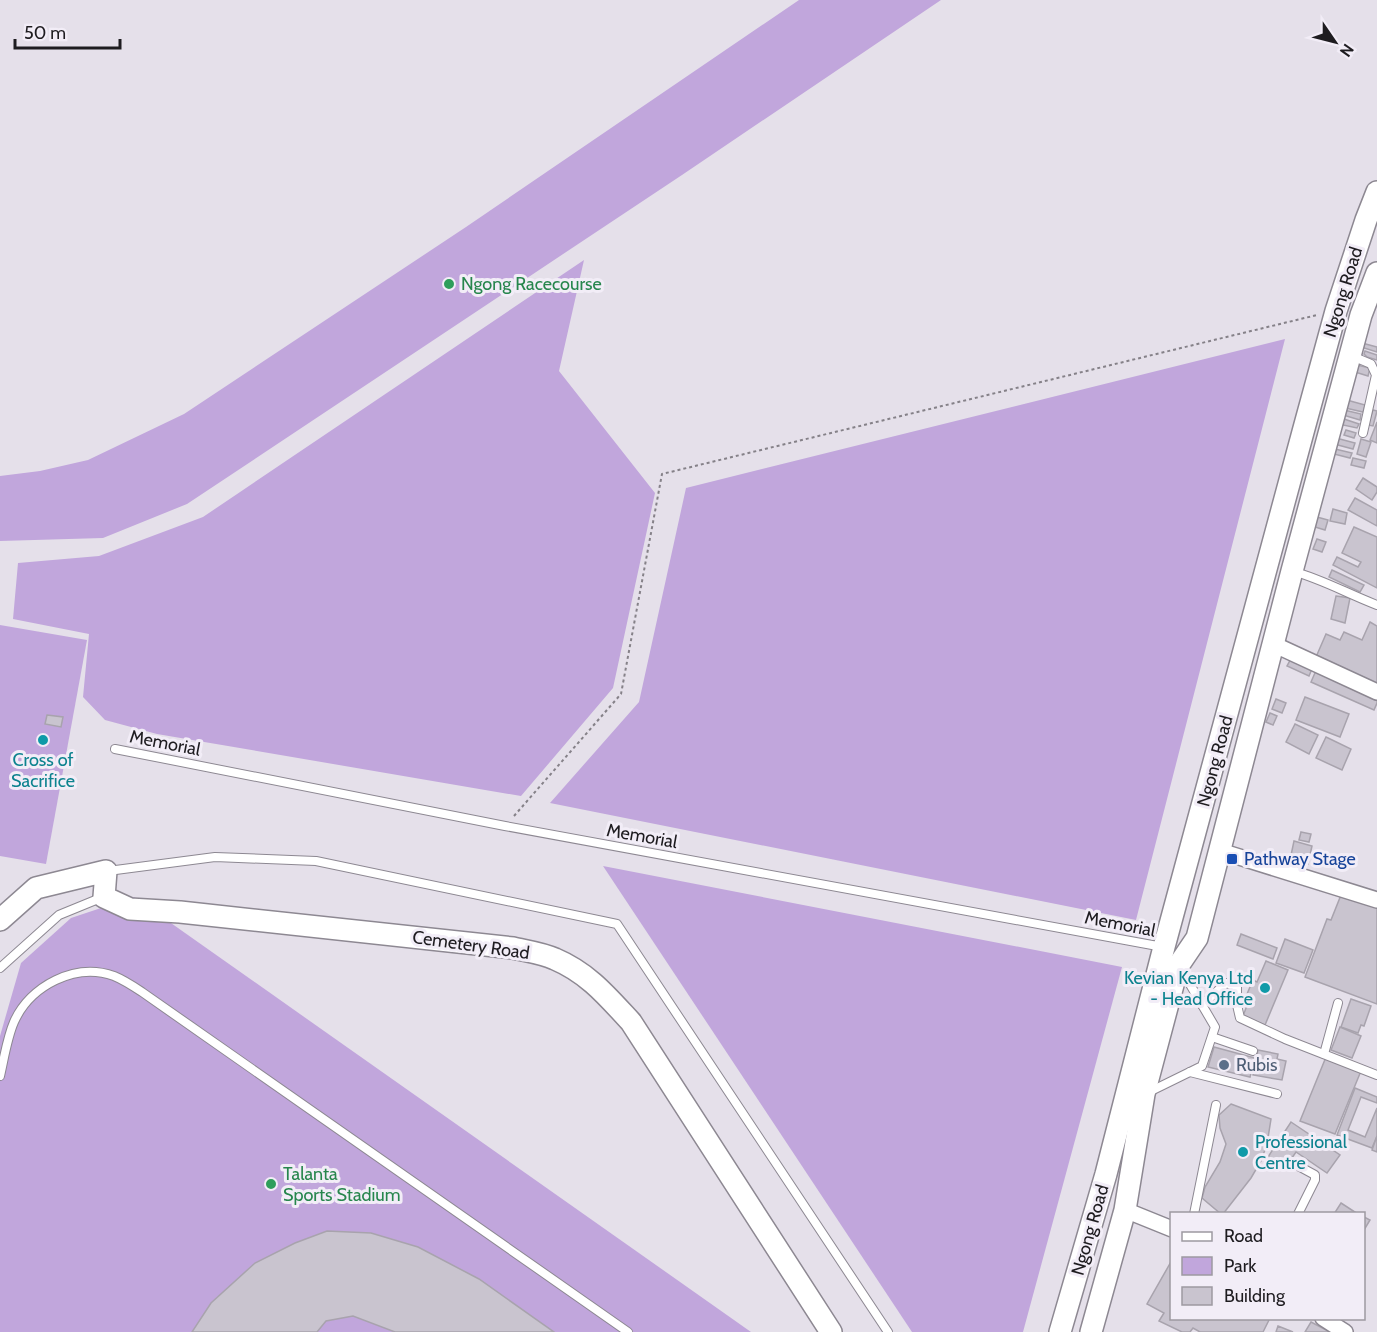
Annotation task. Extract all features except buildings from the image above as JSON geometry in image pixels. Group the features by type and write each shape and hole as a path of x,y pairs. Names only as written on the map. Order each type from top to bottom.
{"main road":[{"name":"Ngong Road","path":"1060,1332 1106,1174 1269,552 1336,310 1377,192"},
{"name":"Ngong Road","path":"1091,1332 1125,1210 1144,1094 1178,966 1197,938 1350,355 1361,315 1375,283"},
{"path":"0,920 36,888 106,871 104,897"},
{"name":"Cemetery Road","path":"104,897 130,909 180,912 513,948 552,957 573,968 597,984 631,1023 831,1332"}],"street":[{"path":"1273,644 1377,692"},
{"path":"1220,851 1377,900"},
{"path":"1125,1210 1170,1228"},
{"path":"1326,1320 1345,1332"}],"lane":[{"path":"1350,355 1371,364 1376,375 1363,433"},
{"path":"1292,571 1315,577 1348,594 1377,605"},
{"name":"Memorial","path":"115,749 505,826 1164,947"},
{"path":"106,871 215,857 316,861 617,924 888,1332"},
{"path":"0,968 59,915 104,897"},
{"path":"1144,1094 1202,1066 1215,1027 1178,966"},
{"path":"0,1076 14,1023 23,1008 35,995 60,978 80,973 112,975 142,992 628,1332"},
{"path":"1202,1005 1226,983 1237,987 1240,1018 1252,1025 1377,1075"},
{"path":"1323,1054 1338,1003"},
{"path":"1212,1037 1252,1051"},
{"path":"1190,1072 1277,1094"},
{"path":"1194,1212 1216,1105"},
{"path":"1291,1162 1315,1175 1315,1180 1299,1212"}],"path":[{"path":"505,826 621,694 662,474 1336,310"}],"green space":[{"name":"Ngong Racecourse","path":"799,0 941,0 187,504 103,538 0,541 0,476 40,471 88,460 184,414 466,227"},
{"path":"584,260 559,371 655,493 613,688 521,796 157,734 105,720 83,697 89,634 13,619 18,563 99,556 203,517"},
{"path":"1285,339 1136,920 550,803 639,702 686,488"},
{"path":"0,625 87,640 46,864 0,856"},
{"path":"603,866 1122,967 1023,1332 912,1332"},
{"name":"Talanta Sports Stadium","path":"134,897 751,1332 0,1332 0,1036 21,963 71,918"}],"place":[{"name":"Ngong Racecourse","path":"449,284"},
{"name":"Cross of Sacrifice","path":"43,740"},
{"name":"Pathway Stage","path":"1232,859"},
{"name":"Kevian Kenya Ltd - Head Office","path":"1265,988"},
{"name":"Rubis","path":"1224,1065"},
{"name":"Professional Centre","path":"1243,1152"},
{"name":"Talanta Sports Stadium","path":"271,1184"}]}
